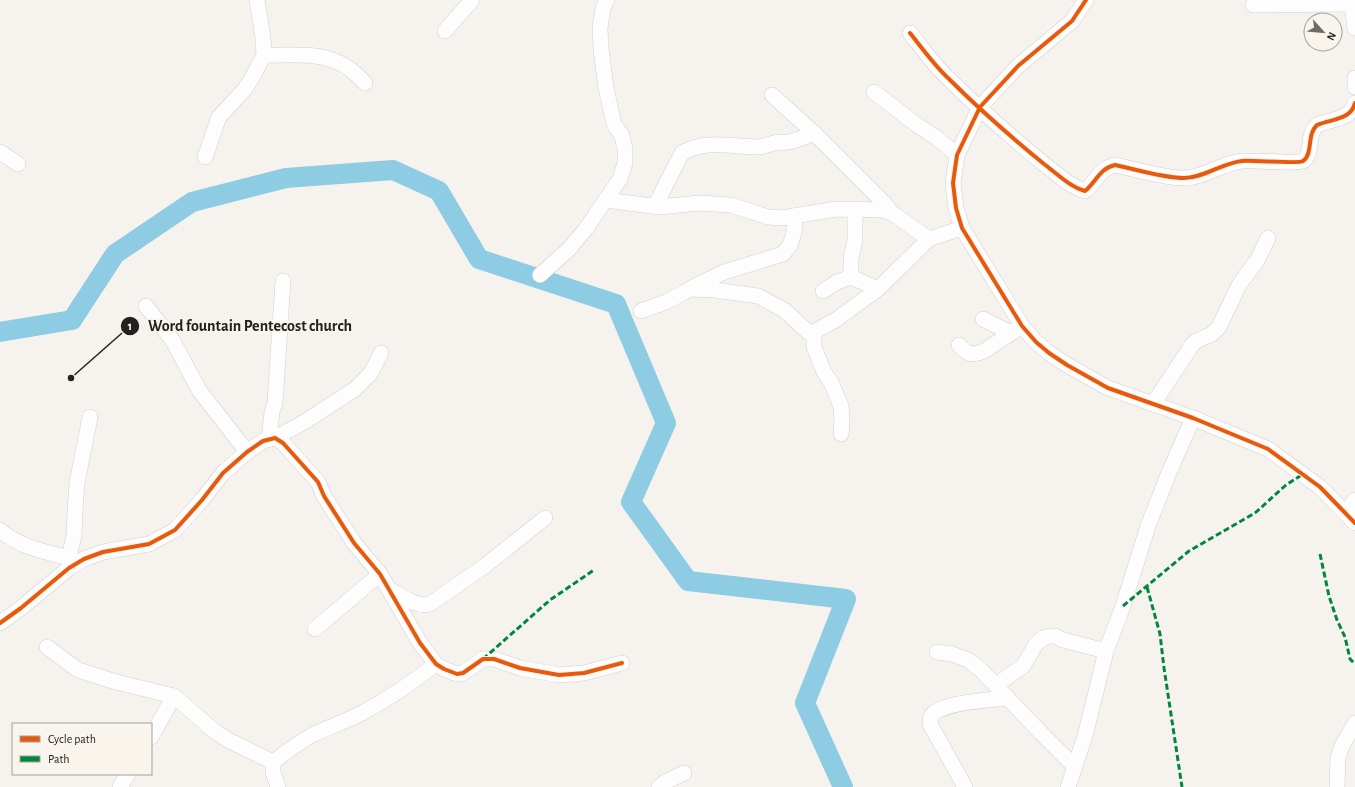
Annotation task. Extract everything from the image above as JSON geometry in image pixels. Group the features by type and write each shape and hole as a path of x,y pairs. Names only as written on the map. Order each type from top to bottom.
{"street":[{"path":"205,157 219,117 244,90 264,55 264,38 257,0"},
{"path":"445,31 472,0"},
{"path":"540,275 568,250 585,230 620,179 625,163 625,149 622,136 614,124 606,88 601,49 600,28 602,8 607,0"},
{"path":"1017,329 962,228 956,208 953,183 957,155 980,107 1018,66 1072,21 1086,0"},
{"path":"1253,5 1354,4 1355,28"},
{"path":"910,34 947,77 1040,161 1079,189 1085,191 1102,171 1108,166 1115,165 1166,176 1185,178 1203,174 1222,166 1241,161 1272,160 1300,163 1305,161 1312,132 1317,125 1345,117 1354,108 1355,103"},
{"path":"264,55 313,56 335,61 350,69 365,83"},
{"path":"1355,78 1355,87"},
{"path":"874,92 917,125 937,138 957,155"},
{"path":"772,95 814,133 885,204 892,214"},
{"path":"655,206 682,153 690,149 717,144 758,147 768,146 778,142 801,139 814,133"},
{"path":"0,152 18,164"},
{"path":"606,200 655,206 699,203 725,204 753,211 768,217 782,218 836,209 882,210 892,214 929,239"},
{"path":"851,277 851,259 855,240 855,210"},
{"path":"641,311 666,302 724,272 783,254 790,245 793,236 795,226 794,216"},
{"path":"690,289 715,290 758,296 784,310 808,332 814,332 837,320 878,289 929,239 962,228"},
{"path":"1153,404 1192,345 1196,341 1212,334 1219,327 1239,285 1258,259 1268,238"},
{"path":"822,291 837,282 851,277 878,289"},
{"path":"272,439 272,412 275,403 283,281"},
{"path":"146,306 173,341 199,390 247,452"},
{"path":"983,319 1017,329 1067,365 1108,388 1194,418 1268,449 1320,487 1350,518"},
{"path":"959,345 971,354 978,353 1017,329"},
{"path":"814,332 814,347 824,372 831,382 841,406 842,422 840,434"},
{"path":"0,623 21,608 69,563 103,552 149,544 175,530 202,500 223,473 247,452 263,441 272,439 306,421 355,389 371,373 382,353"},
{"path":"69,563 74,535 77,483 90,417"},
{"path":"1068,787 1085,736 1106,651 1148,526 1168,475 1194,418"},
{"path":"272,439 283,443 318,482 324,496 354,543 380,574 420,643 436,664 457,674 463,673 483,659 494,659 520,668 559,675 584,673 622,664"},
{"path":"1350,518 1355,500"},
{"path":"389,589 416,604 424,606 430,604 486,565 545,518"},
{"path":"0,530 31,548 69,563"},
{"path":"314,629 380,574"},
{"path":"996,685 1023,666 1033,648 1043,638 1055,636 1063,640 1106,651"},
{"path":"47,647 78,670 116,682 174,696 213,730 228,740 273,762"},
{"path":"937,652 952,654 968,660 981,670 1040,733 1075,767"},
{"path":"273,762 291,748 313,735 381,702 417,679 436,664"},
{"path":"152,735 174,696"},
{"path":"965,787 930,724 930,718 933,713 952,705 1007,698"},
{"path":"1337,787 1338,758 1342,746 1355,723"},
{"path":"273,762 273,772 278,787"},
{"path":"659,787 665,782 684,773"},
{"path":"120,787 127,775"}],"waterway":[{"path":"0,332 72,320 115,254 192,202 286,178 393,170 439,191 479,259 616,304 666,423 631,502 688,581 846,599 805,703 843,787"}],"marked path":[{"path":"1123,606 1189,551 1255,513 1286,485 1303,474"},
{"path":"1320,554 1329,596 1337,620 1345,637 1350,659 1355,664"},
{"path":"483,659 550,600 594,570"},
{"path":"1147,587 1160,634 1182,787"}],"cycle path":[{"path":"1086,0 1072,21 1018,66 980,107 957,155 953,183 956,208 962,228 1022,326 1036,342 1049,353 1108,388 1193,418 1268,449 1320,487 1355,523"},
{"path":"910,33 938,68 983,111 1058,175 1079,189 1085,191 1102,172 1115,165 1158,175 1184,178 1199,176 1227,164 1242,161 1300,162 1306,159 1309,152 1311,136 1316,126 1345,116 1353,109 1355,103"},
{"path":"0,623 21,608 69,568 84,559 103,552 149,544 175,530 202,500 223,473 247,452 263,441 275,438 283,443 318,482 324,496 354,543 380,574 420,643 436,664 457,674 463,673 483,659 494,659 520,668 559,675 584,673 622,663"}],"place":[{"name":"Word fountain Pentecost church","path":"71,378"}]}
